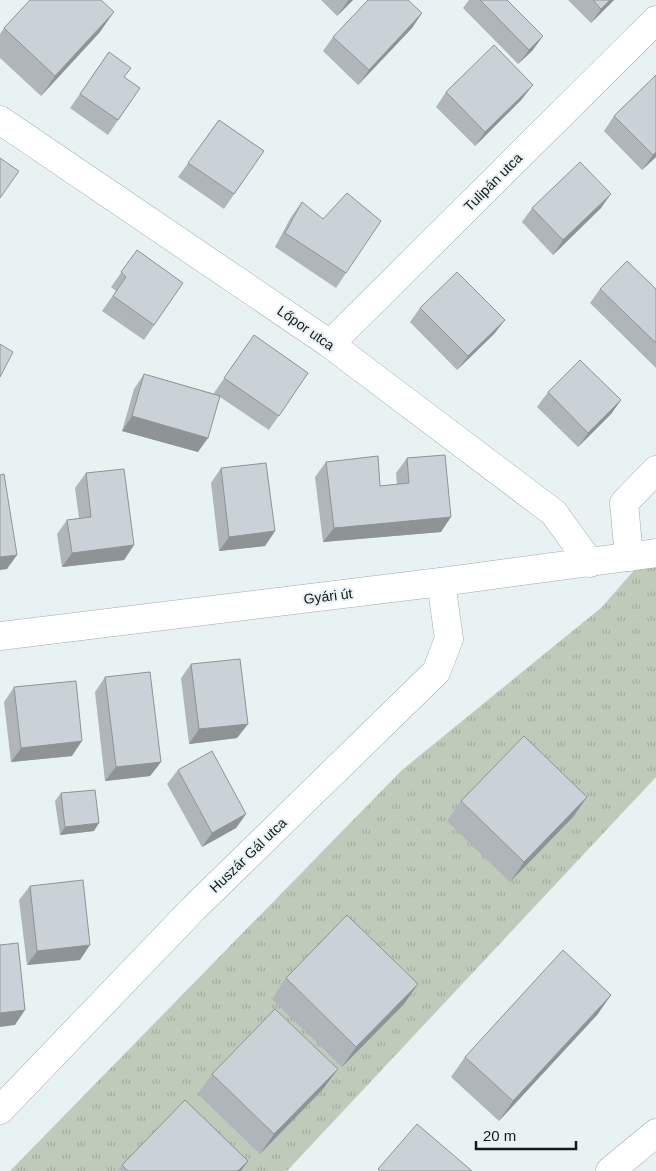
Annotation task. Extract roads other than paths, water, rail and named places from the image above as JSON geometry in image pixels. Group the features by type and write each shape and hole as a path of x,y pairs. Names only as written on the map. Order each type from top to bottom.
{"street":[{"name":"Tulipán utca","path":"330,344 656,20"},
{"name":"Lőpor utca","path":"0,120 330,344 554,512 590,563"},
{"path":"629,557 624,503 656,470"},
{"name":"Gyári út","path":"0,636 441,582 656,553"},
{"name":"Huszár Gál utca","path":"0,1110 194,908 436,672 449,639 441,582"},
{"path":"610,1171 656,1133"}]}
